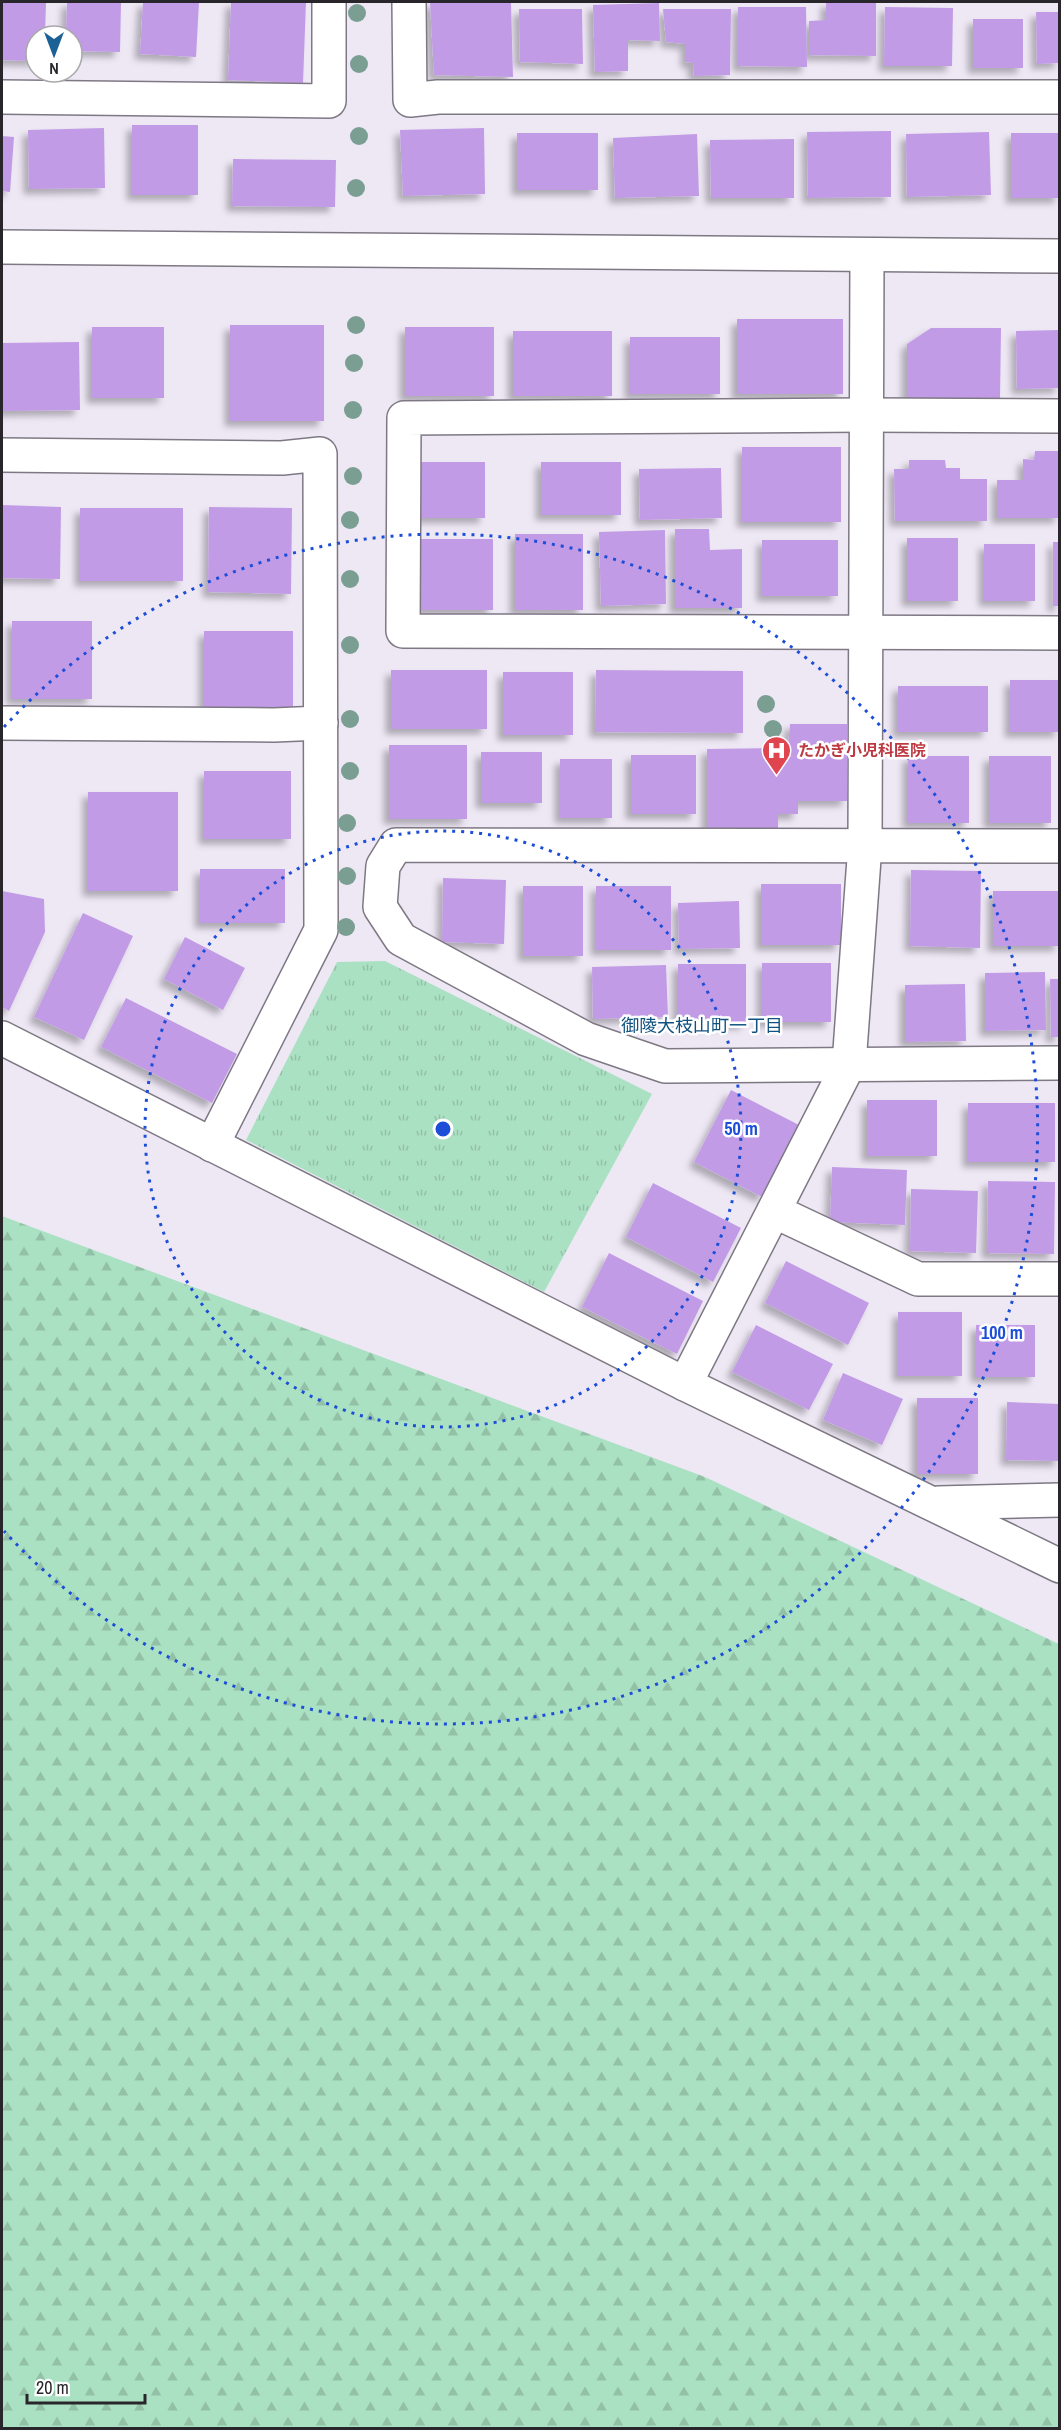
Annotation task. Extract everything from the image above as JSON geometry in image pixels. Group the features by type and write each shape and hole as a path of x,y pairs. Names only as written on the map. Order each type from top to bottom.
{"street":[{"path":"2,98 329,101 329,2"},
{"path":"409,2 410,100 438,97 1059,97"},
{"path":"2,247 1059,256"},
{"path":"685,1384 849,1064 865,845 867,255"},
{"path":"1059,416 404,418 403,631 1059,633"},
{"path":"2,455 282,458 320,454 321,930 213,1145"},
{"path":"2,723 262,725 321,723"},
{"path":"1059,846 396,845 383,866 380,907 401,939 586,1039 665,1066 1059,1063"},
{"path":"2,1038 685,1384 1059,1566"},
{"path":"774,1211 918,1279 1059,1279"},
{"path":"932,1503 1059,1500"}],"green space":[{"path":"385,961 652,1094 544,1292 246,1140 337,962"},
{"path":"2,1216 705,1477 1059,1644 1059,2428 2,2428"}],"building":[{"path":"2,2 46,3 45,24 24,24 24,61 2,60"},
{"path":"67,2 121,2 120,52 84,51 84,24 66,24"},
{"path":"143,2 199,2 196,57 140,54"},
{"path":"231,2 306,2 303,83 228,80"},
{"path":"430,2 511,3 513,77 434,75"},
{"path":"826,2 876,2 876,56 809,55 809,21 826,20"},
{"path":"659,3 660,41 628,40 628,71 595,72 593,5"},
{"path":"738,7 806,7 807,67 738,66"},
{"path":"885,7 953,8 952,66 884,66"},
{"path":"519,9 582,9 583,64 520,62"},
{"path":"663,9 731,9 730,75 694,76 693,63 686,62 686,44 666,42"},
{"path":"1036,12 1060,12 1060,63 1037,64"},
{"path":"973,19 1023,19 1023,68 973,68"},
{"path":"132,125 198,125 198,195 132,195"},
{"path":"104,128 105,188 29,189 28,130"},
{"path":"484,128 485,194 403,196 400,130"},
{"path":"891,131 891,197 808,198 807,132"},
{"path":"989,132 991,195 907,197 906,134"},
{"path":"517,133 598,133 598,190 517,190"},
{"path":"1011,133 1060,133 1060,198 1011,198"},
{"path":"697,134 699,196 615,198 613,138"},
{"path":"2,136 14,137 10,192 2,191"},
{"path":"794,139 794,198 711,198 710,140"},
{"path":"233,159 336,160 335,207 232,206"},
{"path":"737,319 843,319 843,394 737,394"},
{"path":"230,325 324,325 324,421 230,421"},
{"path":"92,327 164,327 164,398 92,398"},
{"path":"405,327 494,327 494,396 405,396"},
{"path":"931,328 1001,328 1000,400 907,399 907,344"},
{"path":"1060,330 1060,388 1017,389 1016,331"},
{"path":"513,331 612,331 612,396 513,396"},
{"path":"630,337 720,337 720,394 630,394"},
{"path":"79,342 80,410 2,411 2,343"},
{"path":"742,447 841,447 841,522 742,522"},
{"path":"1035,451 1060,451 1060,518 997,518 997,480 1023,480 1023,459 1034,460"},
{"path":"909,460 945,460 946,468 960,468 960,479 987,479 987,521 895,521 894,469 909,469"},
{"path":"416,462 485,462 485,518 416,518"},
{"path":"541,462 621,462 621,515 541,515"},
{"path":"721,468 722,518 640,520 639,469"},
{"path":"2,505 61,507 60,579 2,578"},
{"path":"209,507 292,508 291,594 208,592"},
{"path":"80,508 183,508 183,581 80,581"},
{"path":"675,529 709,529 710,550 742,549 742,608 675,608"},
{"path":"665,530 666,604 601,606 599,532"},
{"path":"515,534 583,534 583,610 515,610"},
{"path":"907,538 958,538 958,601 907,601"},
{"path":"421,539 493,539 493,610 421,610"},
{"path":"762,540 838,540 838,596 762,596"},
{"path":"1053,542 1060,542 1060,606 1053,606"},
{"path":"984,544 1035,544 1035,601 984,601"},
{"path":"12,621 92,621 92,699 12,699"},
{"path":"204,631 293,631 293,707 204,707"},
{"path":"391,670 487,670 487,729 391,729"},
{"path":"596,670 743,671 743,733 595,732"},
{"path":"503,672 573,672 573,735 503,735"},
{"path":"1010,680 1060,680 1060,732 1010,732"},
{"path":"898,686 988,686 988,732 898,732"},
{"name":"たかぎ小児科医院","path":"790,724 847,724 847,801 798,801 798,814 778,814 778,829 707,829 707,749 788,748"},
{"path":"389,745 467,745 467,819 389,819"},
{"path":"481,752 542,752 542,803 481,803"},
{"path":"631,755 696,755 696,814 631,814"},
{"path":"908,756 969,756 969,823 908,823"},
{"path":"989,756 1051,756 1051,823 989,823"},
{"path":"560,759 612,759 612,818 560,818"},
{"path":"204,771 291,771 291,839 204,839"},
{"path":"88,792 178,792 178,891 88,891"},
{"path":"200,869 285,869 285,923 200,923"},
{"path":"911,870 981,871 980,948 910,946"},
{"path":"443,878 506,880 504,944 442,942"},
{"path":"761,884 841,884 841,945 761,945"},
{"path":"523,886 583,886 583,956 523,956"},
{"path":"596,886 671,886 671,950 596,950"},
{"path":"2,891 44,899 45,932 9,1011 2,1007"},
{"path":"993,891 1060,891 1060,946 993,946"},
{"path":"739,901 740,948 679,949 678,903"},
{"path":"83,913 133,936 84,1040 34,1017"},
{"path":"185,937 245,968 223,1010 164,979"},
{"path":"762,963 831,963 831,1022 762,1022"},
{"path":"678,964 746,964 746,1024 678,1024"},
{"path":"666,965 668,1017 593,1019 592,967"},
{"path":"1045,972 1046,1030 985,1031 985,973"},
{"path":"1050,979 1060,979 1060,1037 1051,1037"},
{"path":"965,984 966,1041 905,1042 905,985"},
{"path":"126,998 237,1054 212,1103 101,1047"},
{"path":"731,1090 799,1125 762,1197 694,1162"},
{"path":"867,1100 937,1100 937,1156 867,1156"},
{"path":"968,1103 1055,1103 1055,1162 968,1162"},
{"path":"832,1167 907,1170 905,1225 830,1222"},
{"path":"988,1181 1055,1182 1054,1254 987,1253"},
{"path":"653,1183 741,1228 713,1282 626,1237"},
{"path":"911,1189 978,1191 976,1253 910,1251"},
{"path":"609,1253 703,1301 677,1354 582,1307"},
{"path":"786,1261 869,1303 848,1345 765,1303"},
{"path":"898,1312 962,1312 962,1376 898,1376"},
{"path":"756,1325 833,1364 809,1410 732,1372"},
{"path":"976,1325 1035,1325 1035,1377 976,1377"},
{"path":"843,1373 903,1399 882,1445 823,1420"},
{"path":"917,1398 978,1398 978,1474 917,1474"},
{"path":"1007,1402 1060,1404 1060,1461 1006,1460"}],"place":[{"name":"たかぎ小児科医院","path":"777,776"}],"district":[{"name":"御陵大枝山町一丁目","path":"702,1026"}]}
